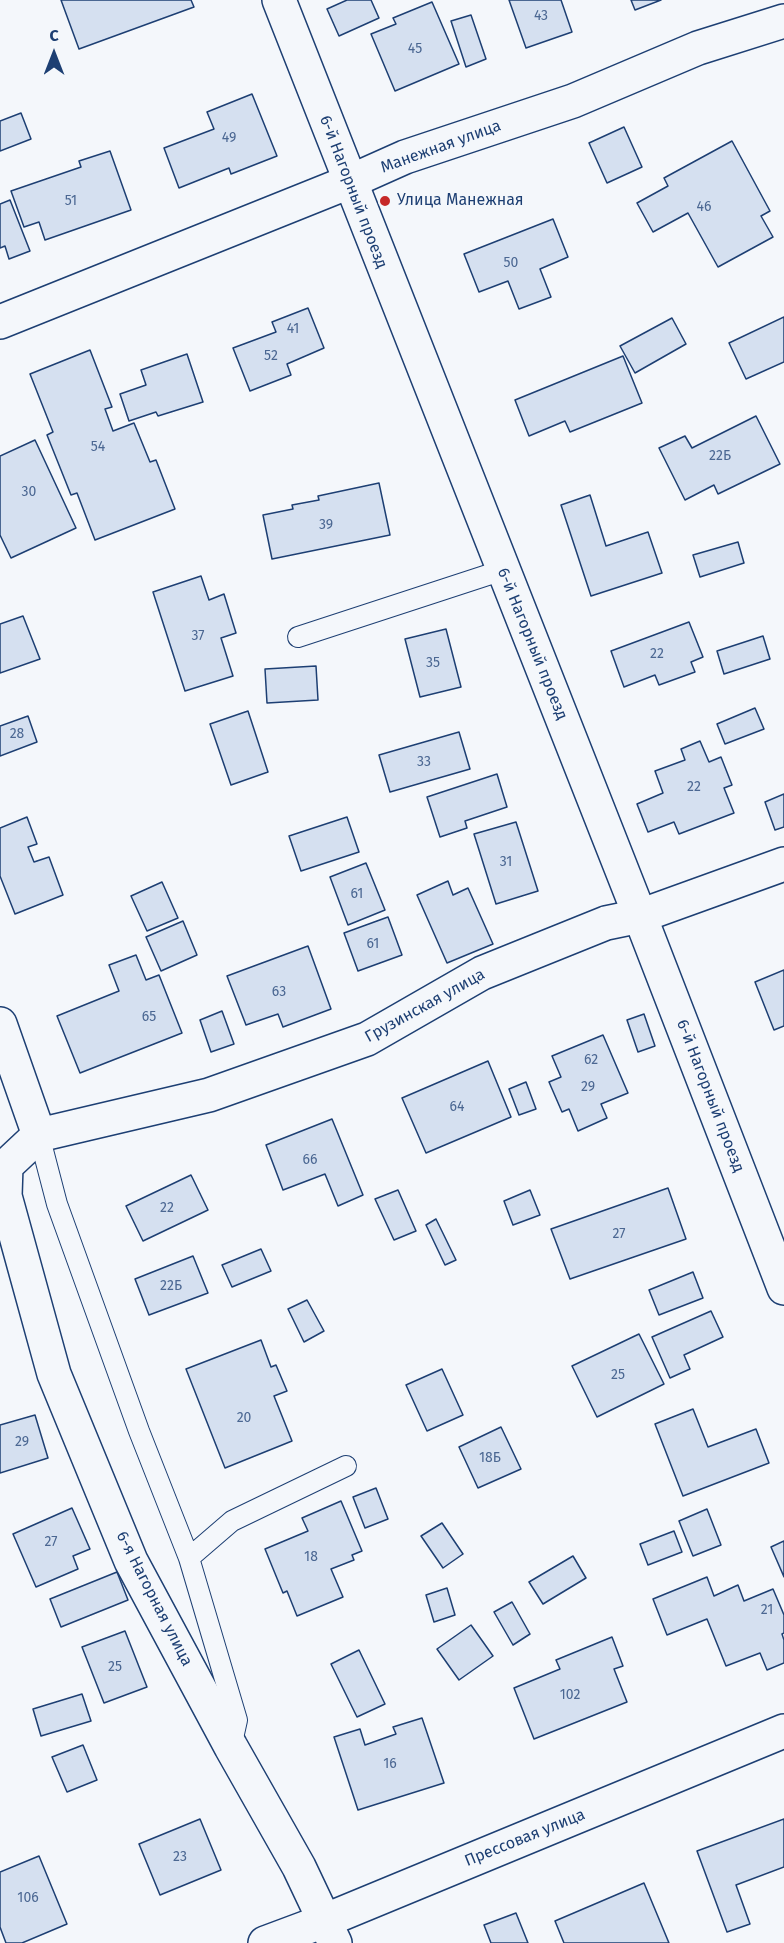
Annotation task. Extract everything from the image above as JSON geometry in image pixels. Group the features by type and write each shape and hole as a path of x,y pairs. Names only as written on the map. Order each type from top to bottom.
{"street":[{"name":"6-й Нагорный проезд","path":"279,0 784,1288"},
{"name":"Манежная улица","path":"0,322 350,182 405,157 573,101 698,48 784,21"},
{"name":"Грузинская улица","path":"3,1167 39,1135 209,1095 367,1039 482,974 606,923 640,916 784,864"},
{"path":"0,1024 39,1135"},
{"name":"6-я Нагорная улица","path":"3,1167 5,1196 54,1374 131,1561 231,1747 299,1867 329,1932"},
{"name":"Прессовая улица","path":"265,1943 329,1932 784,1731"}],"lane":[{"path":"298,637 502,570"},
{"path":"39,1135 57,1204 135,1420 189,1558 237,1720 231,1747"},
{"path":"189,1558 232,1521 346,1466"}],"building":[{"path":"61,0 191,0 194,7 79,49"},
{"path":"347,0 371,0 379,18 339,36 327,9"},
{"path":"509,0 561,0 572,32 526,48"},
{"path":"631,0 661,0 635,10"},
{"path":"432,2 459,64 395,91 371,34 396,24 393,18"},
{"path":"471,15 486,59 466,67 451,21"},
{"path":"252,94 277,156 231,174 229,168 179,188 164,148 214,129 207,112"},
{"path":"21,113 31,139 0,151 0,121"},
{"path":"624,127 642,167 607,183 589,143"},
{"path":"732,141 770,211 761,216 773,237 718,267 688,213 653,232 637,203 668,186 664,178"},
{"path":"110,151 131,210 45,240 39,222 24,227 11,191 81,167 79,161"},
{"path":"10,200 30,251 9,259 5,246 0,248 0,204"},
{"path":"553,219 568,257 540,269 551,297 519,309 508,281 479,292 464,254"},
{"path":"308,308 324,348 287,364 291,375 250,391 233,348 276,332 272,322"},
{"path":"784,317 784,362 746,379 729,343"},
{"path":"672,318 686,344 635,373 620,346"},
{"path":"90,350 112,407 105,409 113,431 134,423 150,462 156,460 175,509 95,540 77,493 71,495 47,435 53,432 30,374"},
{"path":"187,354 203,402 158,416 156,412 129,421 120,394 146,385 141,370"},
{"path":"623,356 642,403 570,432 565,421 529,436 515,400"},
{"path":"756,416 780,464 718,494 714,485 685,500 659,448 685,436 692,448"},
{"path":"35,440 76,528 11,558 0,535 0,456"},
{"path":"379,483 390,535 272,559 263,515 293,509 292,505 319,500 318,496"},
{"path":"590,495 606,546 648,532 662,573 591,596 561,505"},
{"path":"738,542 744,563 700,577 693,555"},
{"path":"201,576 209,600 224,594 236,633 221,638 233,676 185,691 153,592"},
{"path":"23,616 40,659 0,673 0,624"},
{"path":"689,622 703,657 691,662 695,672 659,685 655,675 624,687 611,651"},
{"path":"446,629 461,687 420,697 405,639"},
{"path":"763,636 770,659 724,674 717,651"},
{"path":"316,666 318,700 267,703 265,669"},
{"path":"755,708 764,729 725,744 717,724"},
{"path":"248,711 268,772 231,785 210,724"},
{"path":"28,716 37,742 0,756 0,726"},
{"path":"459,732 470,769 390,792 379,755"},
{"path":"700,741 709,762 721,757 732,785 724,788 734,813 679,834 674,822 648,832 637,804 663,793 655,771 685,760 681,749"},
{"path":"497,774 507,807 465,821 467,828 440,837 427,797"},
{"path":"784,794 784,827 775,830 765,802"},
{"path":"27,817 37,844 28,847 34,862 49,857 63,895 15,914 0,876 0,828"},
{"path":"347,817 359,852 301,871 289,836"},
{"path":"516,822 538,891 496,904 474,834"},
{"path":"366,863 385,910 348,925 330,877"},
{"path":"448,881 453,895 468,888 493,944 447,963 417,895"},
{"path":"162,882 178,918 147,931 131,896"},
{"path":"388,917 402,955 358,971 344,933"},
{"path":"183,921 197,955 161,971 146,937"},
{"path":"308,946 331,1009 283,1027 278,1014 246,1025 227,976"},
{"path":"136,955 146,980 159,975 182,1033 80,1073 57,1016 119,991 109,965"},
{"path":"784,970 784,1026 774,1030 755,982"},
{"path":"222,1011 234,1044 211,1052 200,1020"},
{"path":"644,1014 655,1046 638,1052 627,1020"},
{"path":"603,1035 628,1093 601,1104 607,1118 578,1131 569,1109 562,1112 549,1082 561,1077 552,1056"},
{"path":"488,1061 511,1117 426,1153 402,1098"},
{"path":"526,1082 536,1109 519,1115 509,1089"},
{"path":"332,1119 363,1195 338,1206 325,1174 283,1190 266,1145"},
{"path":"191,1175 208,1210 143,1241 126,1206"},
{"path":"668,1188 686,1239 570,1279 551,1229"},
{"path":"398,1190 416,1231 394,1240 375,1199"},
{"path":"530,1190 540,1215 513,1225 504,1201"},
{"path":"436,1219 456,1260 445,1265 426,1225"},
{"path":"261,1249 271,1271 232,1287 222,1265"},
{"path":"193,1256 208,1293 149,1315 135,1279"},
{"path":"693,1272 703,1298 659,1315 649,1290"},
{"path":"307,1300 324,1331 304,1342 288,1309"},
{"path":"711,1311 723,1337 684,1355 690,1369 670,1378 652,1337"},
{"path":"639,1334 664,1384 597,1417 572,1366"},
{"path":"261,1340 271,1367 276,1365 287,1391 274,1396 292,1441 225,1468 186,1369"},
{"path":"442,1369 463,1415 427,1431 406,1385"},
{"path":"693,1409 708,1447 756,1429 769,1463 683,1496 655,1424"},
{"path":"35,1415 48,1458 0,1473 0,1425"},
{"path":"501,1427 521,1469 478,1488 459,1447"},
{"path":"376,1488 388,1519 365,1528 353,1497"},
{"path":"341,1501 362,1551 352,1555 354,1560 331,1569 343,1597 297,1616 287,1591 283,1593 265,1549 308,1531 302,1518"},
{"path":"72,1508 90,1549 73,1556 78,1569 36,1587 13,1534"},
{"path":"707,1509 721,1545 693,1556 679,1521"},
{"path":"442,1523 463,1554 443,1568 421,1536"},
{"path":"674,1531 682,1552 648,1565 640,1544"},
{"path":"784,1541 784,1577 771,1547"},
{"path":"573,1556 586,1578 543,1604 529,1582"},
{"path":"117,1572 128,1600 61,1627 50,1599"},
{"path":"707,1577 714,1596 738,1585 744,1601 773,1589 784,1615 784,1633 782,1634 784,1663 767,1670 760,1653 726,1666 707,1619 667,1635 653,1599"},
{"path":"447,1588 455,1615 434,1622 426,1595"},
{"path":"512,1602 530,1634 513,1645 494,1612"},
{"path":"471,1625 493,1656 459,1680 437,1649"},
{"path":"125,1631 147,1687 104,1703 82,1647"},
{"path":"612,1637 623,1666 614,1669 627,1702 534,1739 514,1688 560,1669 556,1660"},
{"path":"359,1650 385,1704 357,1717 331,1664"},
{"path":"82,1694 91,1721 41,1736 33,1709"},
{"path":"422,1718 444,1783 358,1810 334,1737 360,1729 365,1745 396,1734 393,1727"},
{"path":"83,1745 97,1780 67,1792 52,1757"},
{"path":"200,1819 221,1870 160,1895 139,1844"},
{"path":"784,1819 784,1867 736,1885 750,1924 727,1932 697,1851"},
{"path":"39,1856 67,1924 22,1943 6,1943 0,1927 0,1872"},
{"path":"644,1883 669,1943 564,1943 555,1921"},
{"path":"516,1913 528,1943 491,1943 484,1925"}],"place":[{"name":"Улица Манежная","path":"385,201"}]}
